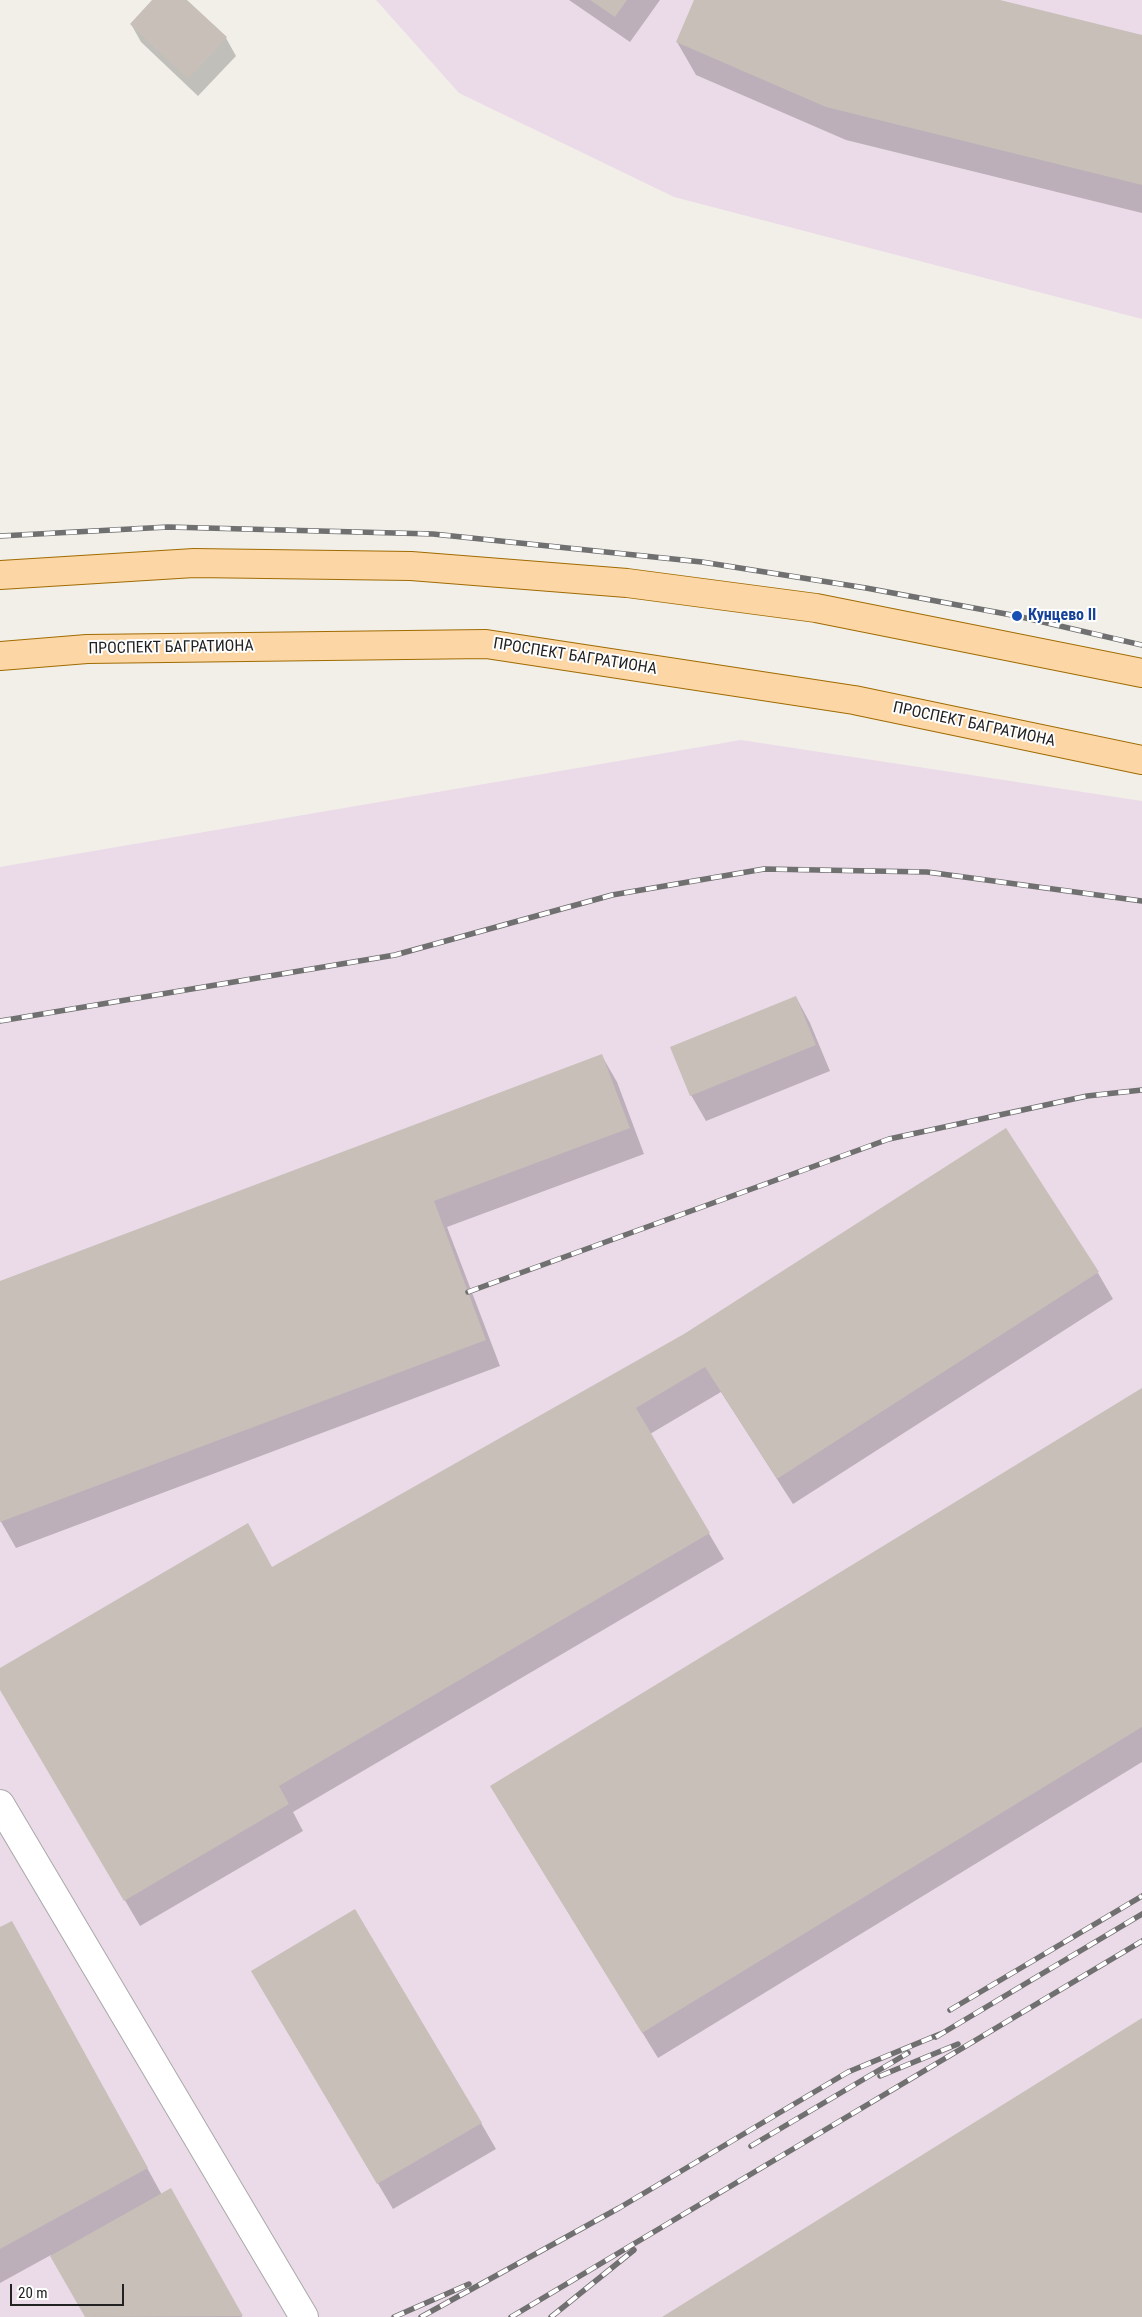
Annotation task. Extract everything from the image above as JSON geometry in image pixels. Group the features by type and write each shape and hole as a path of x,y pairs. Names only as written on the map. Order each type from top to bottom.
{"main road":[{"path":"0,575 194,563 411,566 627,583 816,608 1142,673"},
{"name":"ПРОСПЕКТ БАГРАТИОНА","path":"0,656 88,649 486,644 854,700 1142,760"}],"lane":[{"path":"0,1804 304,2317"}],"shaded area":[{"path":"376,0 1142,0 1142,319 674,197 459,93"},
{"path":"741,740 1142,801 1142,2317 0,2317 0,867"}],"building":[{"path":"152,0 187,0 227,37 188,79 130,24"},
{"path":"590,0 627,0 615,17"},
{"path":"694,0 1000,0 1142,35 1142,185 826,107 676,42"},
{"path":"796,996 816,1045 690,1096 670,1047"},
{"path":"602,1054 630,1128 434,1201 486,1340 0,1522 0,1281"},
{"path":"1006,1128 1099,1272 777,1479 705,1367 636,1408 710,1533 279,1786 289,1804 124,1901 0,1690 0,1668 248,1523 272,1567 684,1334"},
{"path":"1142,1388 1142,1727 642,2033 490,1786"},
{"path":"355,1909 482,2123 377,2184 251,1971"},
{"path":"12,1921 148,2168 0,2249 0,1927"},
{"path":"1142,2018 1142,2317 662,2317"},
{"path":"171,2188 243,2316 85,2317 50,2256"}],"railway":[{"path":"0,536 168,527 433,534 702,562 866,588 1017,616 1142,645"},
{"path":"0,1021 395,955 612,895 764,869 927,872 1142,901"},
{"path":"468,1292 889,1139 1087,1096 1142,1090"},
{"path":"950,2010 1142,1896"},
{"path":"936,2037 1142,1914"},
{"path":"511,2317 1142,1941"},
{"path":"421,2317 619,2208 848,2072 940,2034"},
{"path":"880,2076 958,2044"},
{"path":"751,2146 908,2053"},
{"path":"551,2317 634,2250"},
{"path":"394,2317 469,2284"}],"place":[{"name":"Кунцево II","path":"1017,616"}]}
